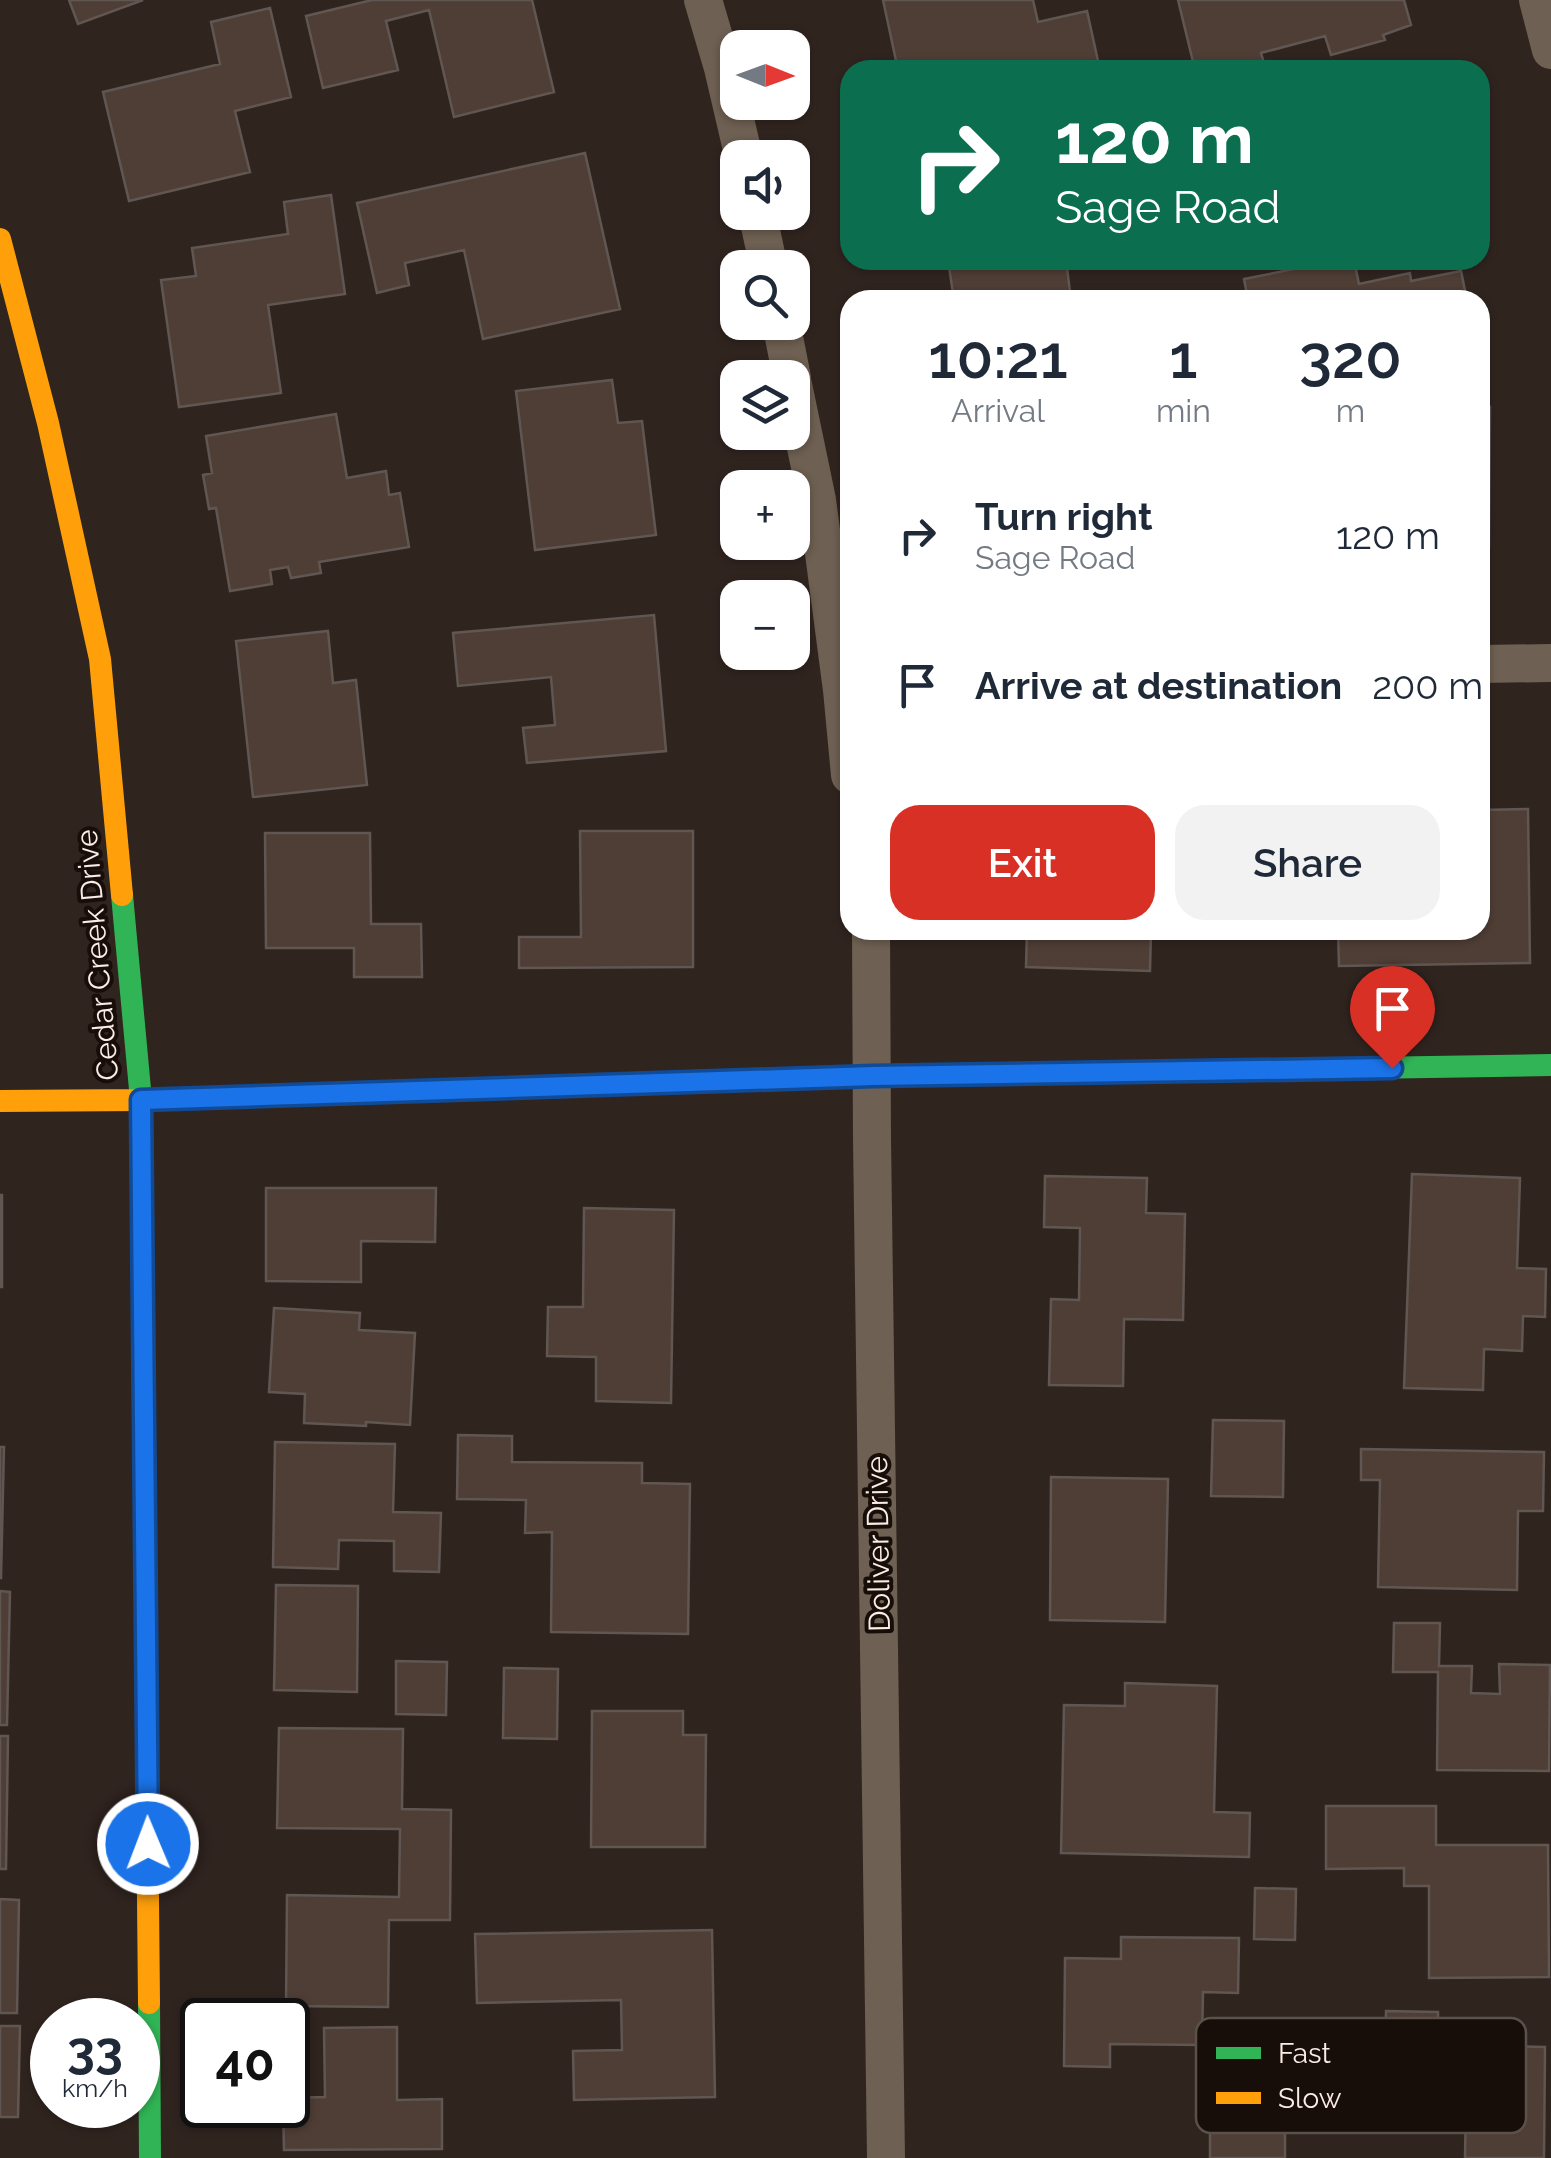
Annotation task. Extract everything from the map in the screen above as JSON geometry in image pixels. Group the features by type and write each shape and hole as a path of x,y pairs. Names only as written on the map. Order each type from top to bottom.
{"street":[{"path":"703,0 740,140"},
{"path":"1538,0 1551,50"},
{"name":"Cedar Creek Drive","path":"0,239 48,423 100,659 141,1100 150,2158"},
{"path":"807,450 818,500 840,674"},
{"path":"818,500 840,524"},
{"path":"1490,664 1551,664"},
{"name":"Doliver Drive","path":"872,940 886,2158"},
{"path":"0,1101 141,1100 873,1076 1551,1065"}],"building":[{"path":"69,0 143,0 78,24"},
{"path":"372,0 532,0 554,92 454,117 429,10 386,21 398,70 323,88 306,16"},
{"path":"883,0 1033,0 1038,22 1087,11 1098,60 896,60"},
{"path":"1178,0 1404,0 1411,25 1383,35 1385,40 1331,55 1325,36 1261,53 1263,60 1193,60"},
{"path":"270,8 291,97 235,111 250,172 129,201 103,92 220,64 211,22"},
{"path":"585,153 620,309 483,339 464,250 405,263 409,285 377,293 357,203"},
{"path":"331,195 345,294 268,305 281,393 179,407 161,280 196,276 192,248 288,234 284,202"},
{"path":"950,270 1067,270 1070,290 952,290"},
{"path":"1289,270 1356,270 1359,284 1410,273 1411,281 1461,271 1465,290 1246,290 1244,279"},
{"path":"612,380 618,423 642,421 656,535 535,550 516,391"},
{"path":"336,414 347,478 386,471 389,495 400,493 409,547 319,562 321,573 291,578 288,567 270,570 272,584 230,591 216,508 209,509 203,475 212,473 206,436"},
{"path":"654,615 666,751 527,763 523,728 555,725 551,677 458,686 453,633"},
{"path":"328,631 333,683 356,680 367,785 253,797 236,641"},
{"path":"1528,809 1530,963 1339,966 1338,940 1490,940 1490,810"},
{"path":"580,831 693,831 693,967 519,968 519,937 581,937"},
{"path":"265,833 370,833 371,924 421,924 422,977 354,977 354,948 266,948"},
{"path":"1027,940 1151,940 1150,971 1026,967"},
{"path":"1412,1174 1520,1178 1517,1268 1546,1269 1545,1317 1523,1316 1522,1351 1484,1349 1483,1390 1404,1388"},
{"path":"1045,1176 1147,1178 1146,1213 1185,1214 1183,1320 1124,1319 1123,1386 1049,1385 1051,1299 1079,1300 1080,1228 1044,1227"},
{"path":"266,1188 436,1188 435,1242 361,1241 361,1282 266,1281"},
{"path":"2,1195 2,1287 0,1287"},
{"path":"584,1208 674,1210 671,1403 596,1401 596,1357 547,1356 548,1307 583,1307"},
{"path":"274,1308 360,1313 359,1330 415,1333 410,1425 304,1423 305,1394 269,1392"},
{"path":"1213,1420 1284,1421 1283,1497 1211,1496"},
{"path":"458,1435 512,1436 512,1462 642,1463 642,1483 690,1484 688,1634 551,1632 552,1532 525,1533 526,1500 457,1499"},
{"path":"275,1442 395,1444 393,1512 441,1513 439,1572 394,1571 394,1541 339,1540 338,1569 273,1567"},
{"path":"0,1447 4,1447 1,1578 0,1578"},
{"path":"1361,1449 1544,1452 1543,1511 1518,1511 1517,1590 1378,1587 1380,1480 1361,1480"},
{"path":"1051,1477 1168,1479 1165,1622 1050,1620"},
{"path":"276,1585 358,1586 357,1692 274,1690"},
{"path":"0,1591 10,1592 7,1725 0,1725"},
{"path":"1394,1623 1440,1623 1439,1666 1472,1666 1471,1693 1500,1694 1499,1664 1550,1665 1549,1771 1437,1770 1438,1672 1393,1672"},
{"path":"396,1661 447,1662 446,1715 396,1714"},
{"path":"504,1668 558,1669 557,1739 503,1738"},
{"path":"1125,1683 1217,1686 1214,1812 1250,1813 1249,1857 1061,1853 1064,1705 1125,1706"},
{"path":"592,1711 683,1711 683,1735 706,1735 705,1847 591,1847"},
{"path":"279,1728 403,1729 402,1809 451,1810 450,1920 389,1920 388,2007 310,2006 310,1998 286,1998 287,1895 399,1897 400,1829 277,1828"},
{"path":"0,1736 8,1736 6,1869 0,1869"},
{"path":"1326,1806 1436,1806 1436,1845 1548,1845 1549,1977 1429,1978 1429,1886 1404,1886 1404,1868 1326,1869"},
{"path":"1255,1888 1296,1889 1295,1940 1254,1939"},
{"path":"0,1899 19,1900 17,2013 0,2013"},
{"path":"712,1930 715,2097 574,2100 573,2051 622,2050 621,2000 477,2003 475,1934"},
{"path":"1121,1937 1239,1938 1238,1993 1203,1992 1203,2018 1196,2018 1196,2045 1110,2044 1110,2067 1064,2066 1065,1958 1121,1959"},
{"path":"1386,2011 1438,2012 1438,2018 1386,2018"},
{"path":"0,2026 20,2026 18,2117 0,2117"},
{"path":"397,2027 397,2100 442,2099 442,2149 284,2150 284,2128 310,2128 310,2097 325,2097 324,2028"},
{"path":"1526,2047 1545,2047 1544,2158 1465,2158 1465,2133 1526,2133"},
{"path":"1210,2133 1285,2133 1285,2158 1210,2158"}],"traffic: fast":[{"path":"122,895 141,1100 145,1587"},
{"path":"469,1089 873,1076 1551,1065"},
{"path":"150,2128 150,2158"}],"traffic: slow":[{"path":"0,239 48,423 100,659 122,895"},
{"path":"0,1101 469,1089"},
{"path":"145,1587 149,1998"}],"route":[{"path":"148,1844 141,1100 873,1076 1392,1068"}]}
